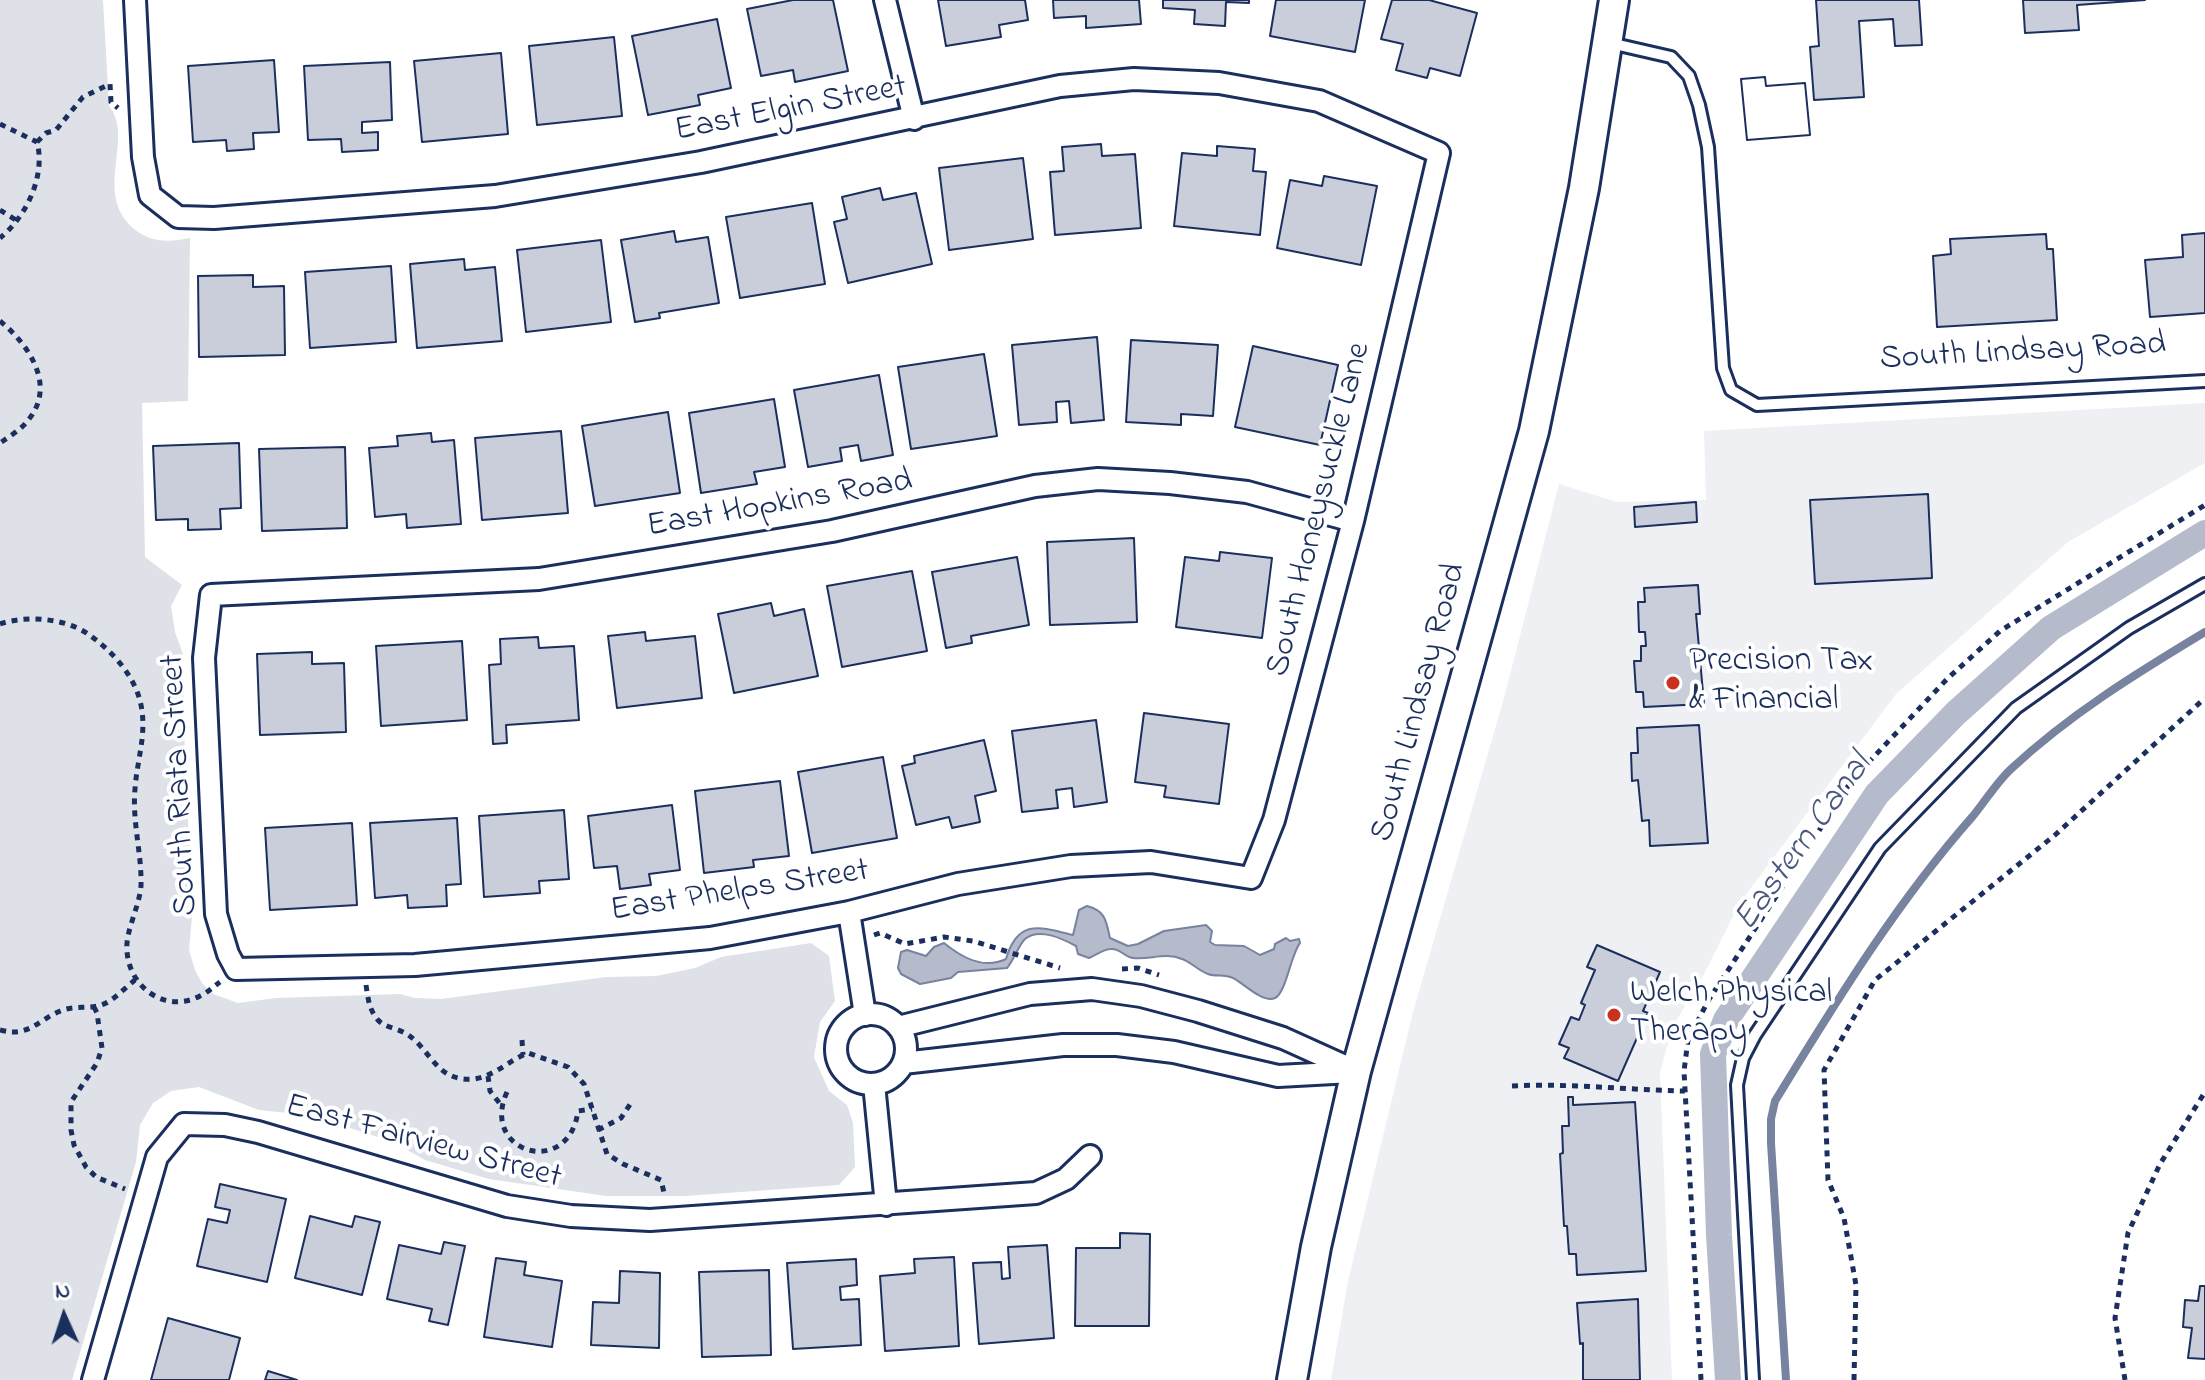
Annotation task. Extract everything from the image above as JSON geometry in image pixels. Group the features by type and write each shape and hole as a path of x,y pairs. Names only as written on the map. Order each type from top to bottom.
{"main road":[{"name":"South Lindsay Road","path":"1292,1380 1316,1247 1356,1071 1534,431 1584,188 1614,0"}],"street":[{"path":"135,0 140,107"},
{"path":"885,0 914,119"},
{"name":"East Elgin Street","path":"140,107 143,157 150,195 178,217 214,218 495,196 701,162 1060,86 1134,79 1219,83 1319,101 1439,153"},
{"name":"South Honeysuckle Lane","path":"1251,878 1274,820 1353,521 1439,153"},
{"name":"East Hopkins Road","path":"211,595 539,579 832,531 1035,486 1098,479 1247,492 1353,521"},
{"name":"South Riata Street","path":"211,595 204,658 216,914 236,969"},
{"name":"East Phelps Street","path":"236,969 415,965 710,938 849,912 958,884 1071,866 1151,862 1251,878"},
{"path":"849,912 865,1015"},
{"path":"898,1027 1030,994 1092,989 1141,996 1198,1011 1283,1038 1356,1071"},
{"path":"865,1015 884,1017 898,1027 905,1045 903,1063 891,1077 874,1084 853,1079 839,1064 836,1053 840,1033 846,1024 865,1015"},
{"path":"903,1063 1063,1045 1117,1045 1174,1052 1278,1076 1356,1071"},
{"path":"874,1084 886,1205"},
{"name":"East Fairview Street","path":"146,1195 157,1157 184,1124 225,1125 258,1132 507,1206 571,1216 665,1218 1036,1193 1066,1179 1090,1156"},
{"path":"93,1380 146,1195"}],"lane":[{"name":"South Lindsay Road","path":"1608,42 1671,57 1689,76 1708,147 1723,368 1731,390 1757,405 2205,381"},
{"path":"1753,1380 1737,1085 1743,1058 1755,1035 1880,848 2016,708 2129,628 2205,584"}],"path":[{"path":"0,238 16,220 33,190 38,163 37,142 46,133 56,130 83,97 110,84 111,102 118,108 140,107"},
{"path":"0,124 37,142"},
{"path":"0,210 16,220"},
{"path":"0,321 25,343 37,366 39,384 38,402 31,418 0,443"},
{"path":"0,624 50,620 78,627 117,657 141,701 142,746 135,788 134,821 141,884 138,911 128,935 127,950 135,980 161,1000 180,1002 199,997 236,969"},
{"path":"1854,1380 1856,1285 1844,1218 1828,1180 1824,1070 1875,980 2055,835 2205,698"},
{"path":"853,939 880,933 905,944 944,937 973,941 1021,957"},
{"path":"364,966 368,999 380,1023 403,1032 421,1044 430,1060 447,1074 470,1079 488,1076 512,1059 528,1053 568,1067 584,1084 607,1154 661,1180 665,1191 665,1218"},
{"path":"0,1030 13,1033 61,1011 106,1003 135,980"},
{"path":"94,1007 102,1048 97,1063 71,1102 74,1145 86,1167 96,1177 146,1195"},
{"path":"522,1040 523,1055"},
{"path":"488,1076 490,1091 501,1105"},
{"path":"1512,1086 1554,1084 1685,1091"},
{"path":"507,1092 501,1105 503,1126 515,1145 536,1153 558,1148 568,1140 578,1111 592,1109"},
{"path":"2125,1380 2115,1318 2128,1233 2160,1164 2205,1092"},
{"path":"598,1130 621,1118 631,1103"}],"shaded area":[{"path":"0,0 103,0 109,106 116,119 118,135 117,201 123,217 143,235 162,240 190,238 188,401 142,403 145,557 182,585 171,606 175,632 183,654 185,771 193,905 189,950 202,983 213,994 238,1003 276,998 400,994 441,999 606,977 656,976 695,968 721,957 811,943 829,956 835,1001 820,1022 814,1057 829,1091 847,1105 853,1123 855,1167 839,1185 685,1196 606,1196 489,1179 425,1160 393,1142 347,1127 298,1114 259,1110 199,1087 171,1091 153,1103 140,1125 136,1162 72,1380 0,1380"},
{"path":"2205,403 2205,463 2068,542 1896,694 1739,904 1702,978 1672,1028 1660,1072 1672,1380 1331,1380 1348,1281 1413,1012 1504,698 1559,484 1617,502 1706,500 1704,431"}],"water":[{"path":"1087,906 1102,914 1110,938 1128,946 1164,931 1206,925 1212,931 1210,942 1215,945 1244,946 1260,955 1274,949 1275,944 1286,938 1290,941 1299,939 1300,943 1279,995 1270,999 1233,978 1208,974 1176,957 1133,958 1111,949 1089,958 1078,954 1076,946 1044,934 1025,939 1007,968 958,972 951,978 920,984 901,974 898,968 901,952 907,950 926,956 934,947 944,943 973,960 997,962 1006,959 1011,946 1024,931 1041,928 1073,935 1079,910"}],"building":[{"path":"793,0 833,0 848,71 795,82 793,70 761,76 747,9"},
{"path":"938,0 1025,0 1028,20 999,25 1001,37 946,46"},
{"path":"1053,0 1139,0 1141,24 1086,28 1086,16 1054,18"},
{"path":"1163,0 1249,0 1249,3 1226,2 1225,26 1194,24 1195,10 1163,8"},
{"path":"1276,0 1365,0 1355,52 1270,36"},
{"path":"1392,0 1429,0 1477,13 1460,76 1430,68 1427,78 1396,70 1403,44 1381,39"},
{"path":"1816,0 1919,0 1922,45 1895,46 1893,19 1859,21 1864,97 1814,100 1810,47 1819,46"},
{"path":"2023,0 2145,0 2077,5 2079,30 2025,33"},
{"path":"717,19 731,88 698,95 700,105 648,115 632,36"},
{"path":"614,37 622,116 537,125 529,46"},
{"path":"501,53 508,134 422,142 414,61"},
{"path":"274,60 279,132 253,133 254,149 227,151 226,140 193,142 188,66"},
{"path":"390,62 392,120 362,122 362,133 378,132 378,150 342,152 341,139 308,140 304,66"},
{"path":"1765,77 1766,86 1805,83 1810,135 1747,140 1741,79"},
{"path":"1765,77 1766,86 1805,83 1810,135 1747,140 1741,79"},
{"path":"1101,144 1102,156 1135,154 1141,228 1055,235 1050,172 1064,171 1062,147"},
{"path":"1217,146 1255,149 1253,171 1266,172 1260,235 1174,226 1182,153 1217,156"},
{"path":"1023,158 1033,239 949,250 939,168"},
{"path":"1324,176 1377,186 1361,265 1277,248 1290,180 1322,186"},
{"path":"880,188 883,200 916,193 932,264 848,283 834,222 847,219 842,197"},
{"path":"812,203 825,284 740,298 726,217"},
{"path":"674,231 676,242 708,237 719,303 659,313 660,318 635,322 621,240"},
{"path":"2205,233 2205,313 2150,317 2145,260 2183,257 2182,235"},
{"path":"2046,234 2047,249 2053,249 2057,320 1937,327 1933,256 1951,254 1950,239"},
{"path":"601,240 611,322 526,332 517,250"},
{"path":"464,259 465,270 495,267 502,341 417,348 410,264"},
{"path":"391,266 396,342 310,348 305,272"},
{"path":"253,275 253,287 284,286 285,355 199,357 198,276"},
{"path":"1097,337 1104,420 1071,423 1069,401 1056,402 1057,422 1019,425 1012,345"},
{"path":"1131,340 1218,345 1213,416 1181,414 1181,425 1126,422"},
{"path":"1253,346 1338,365 1320,445 1235,427"},
{"path":"984,354 997,436 911,449 898,367"},
{"path":"879,375 893,455 861,461 858,445 840,448 842,461 808,467 794,390"},
{"path":"774,399 785,467 754,472 757,484 701,493 689,413"},
{"path":"668,412 680,493 595,506 582,426"},
{"path":"561,431 568,513 482,520 475,438"},
{"path":"431,433 432,442 454,440 461,524 407,528 406,514 375,517 369,448 398,446 397,436"},
{"path":"239,443 241,508 220,509 221,529 188,530 188,519 156,520 153,446"},
{"path":"345,447 347,528 262,531 259,449"},
{"path":"1928,494 1932,578 1815,584 1810,500"},
{"path":"1696,502 1697,522 1635,527 1634,507"},
{"path":"1134,538 1137,622 1050,625 1047,542"},
{"path":"1220,552 1272,558 1262,638 1176,627 1185,557 1219,561"},
{"path":"1017,557 1029,625 971,636 972,643 946,648 932,572"},
{"path":"912,571 927,651 842,667 827,586"},
{"path":"1698,585 1700,614 1696,614 1704,704 1644,707 1643,692 1636,692 1634,661 1641,661 1641,646 1646,646 1645,632 1639,632 1638,602 1645,602 1644,588"},
{"path":"771,603 774,616 804,609 818,676 734,693 718,614"},
{"path":"645,632 646,641 695,636 702,698 617,708 608,636"},
{"path":"538,637 539,648 574,646 579,720 506,725 507,743 493,744 489,665 501,664 500,639"},
{"path":"462,641 467,720 381,726 376,646"},
{"path":"312,652 312,664 344,663 346,732 260,735 257,654"},
{"path":"1144,713 1229,724 1219,804 1164,797 1166,786 1135,782"},
{"path":"1096,720 1107,802 1074,807 1072,788 1056,790 1058,808 1022,812 1012,731"},
{"path":"1699,725 1708,843 1650,846 1649,820 1642,821 1638,780 1632,781 1631,753 1638,753 1637,728"},
{"path":"984,740 996,791 975,796 980,822 952,828 949,817 916,825 902,766 915,763 914,756"},
{"path":"883,757 897,838 812,853 798,772"},
{"path":"780,781 789,856 753,860 754,867 704,873 695,791"},
{"path":"672,805 680,870 649,874 651,885 620,889 617,866 594,868 588,816"},
{"path":"564,810 569,879 539,881 540,893 484,897 479,816"},
{"path":"457,818 461,884 446,885 447,906 408,908 407,895 375,898 370,823"},
{"path":"352,823 357,905 270,910 265,828"},
{"name":"Welch Physical Therapy","path":"1597,945 1660,972 1643,1011 1648,1013 1618,1081 1564,1058 1569,1048 1559,1044 1571,1017 1579,1020 1585,1005 1581,1003 1595,970 1587,967"},
{"path":"1568,1097 1573,1097 1573,1105 1635,1102 1646,1271 1577,1275 1576,1254 1569,1254 1567,1226 1564,1226 1560,1154 1563,1153 1562,1126 1569,1126"},
{"path":"220,1184 286,1199 267,1282 197,1266 208,1219 227,1223 230,1210 215,1207"},
{"path":"310,1216 352,1227 355,1216 380,1222 362,1295 295,1278"},
{"path":"1120,1233 1150,1234 1149,1326 1075,1326 1076,1248 1120,1248"},
{"path":"444,1242 465,1246 448,1325 429,1321 432,1309 387,1299 399,1245 441,1254"},
{"path":"1047,1245 1054,1338 979,1344 973,1263 1001,1262 1002,1279 1010,1278 1008,1247"},
{"path":"954,1257 959,1346 885,1351 880,1276 915,1273 914,1259"},
{"path":"496,1258 526,1262 524,1275 562,1281 552,1347 484,1337"},
{"path":"856,1259 857,1285 840,1287 841,1300 859,1299 861,1345 793,1349 787,1263"},
{"path":"769,1270 771,1355 702,1357 699,1272"},
{"path":"620,1271 660,1273 659,1348 591,1345 593,1302 619,1303"},
{"path":"2200,1286 2205,1286 2205,1359 2188,1358 2192,1328 2183,1327 2185,1300 2198,1301"},
{"path":"1638,1299 1640,1380 1583,1380 1583,1343 1580,1344 1577,1303"},
{"path":"168,1318 240,1338 229,1380 151,1380"},
{"path":"268,1371 297,1380 265,1380"}],"waterway":[{"name":"Eastern Canal","path":"1728,1380 1713,1054 1726,1020 1877,794 1956,713 2051,628 2205,533"},
{"path":"1786,1380 1771,1143 1775,1101 1893,918 2006,774 2080,712 2205,632"}],"place":[{"name":"Precision Tax & Financial","path":"1673,683"},
{"name":"Welch Physical Therapy","path":"1614,1015"}]}
